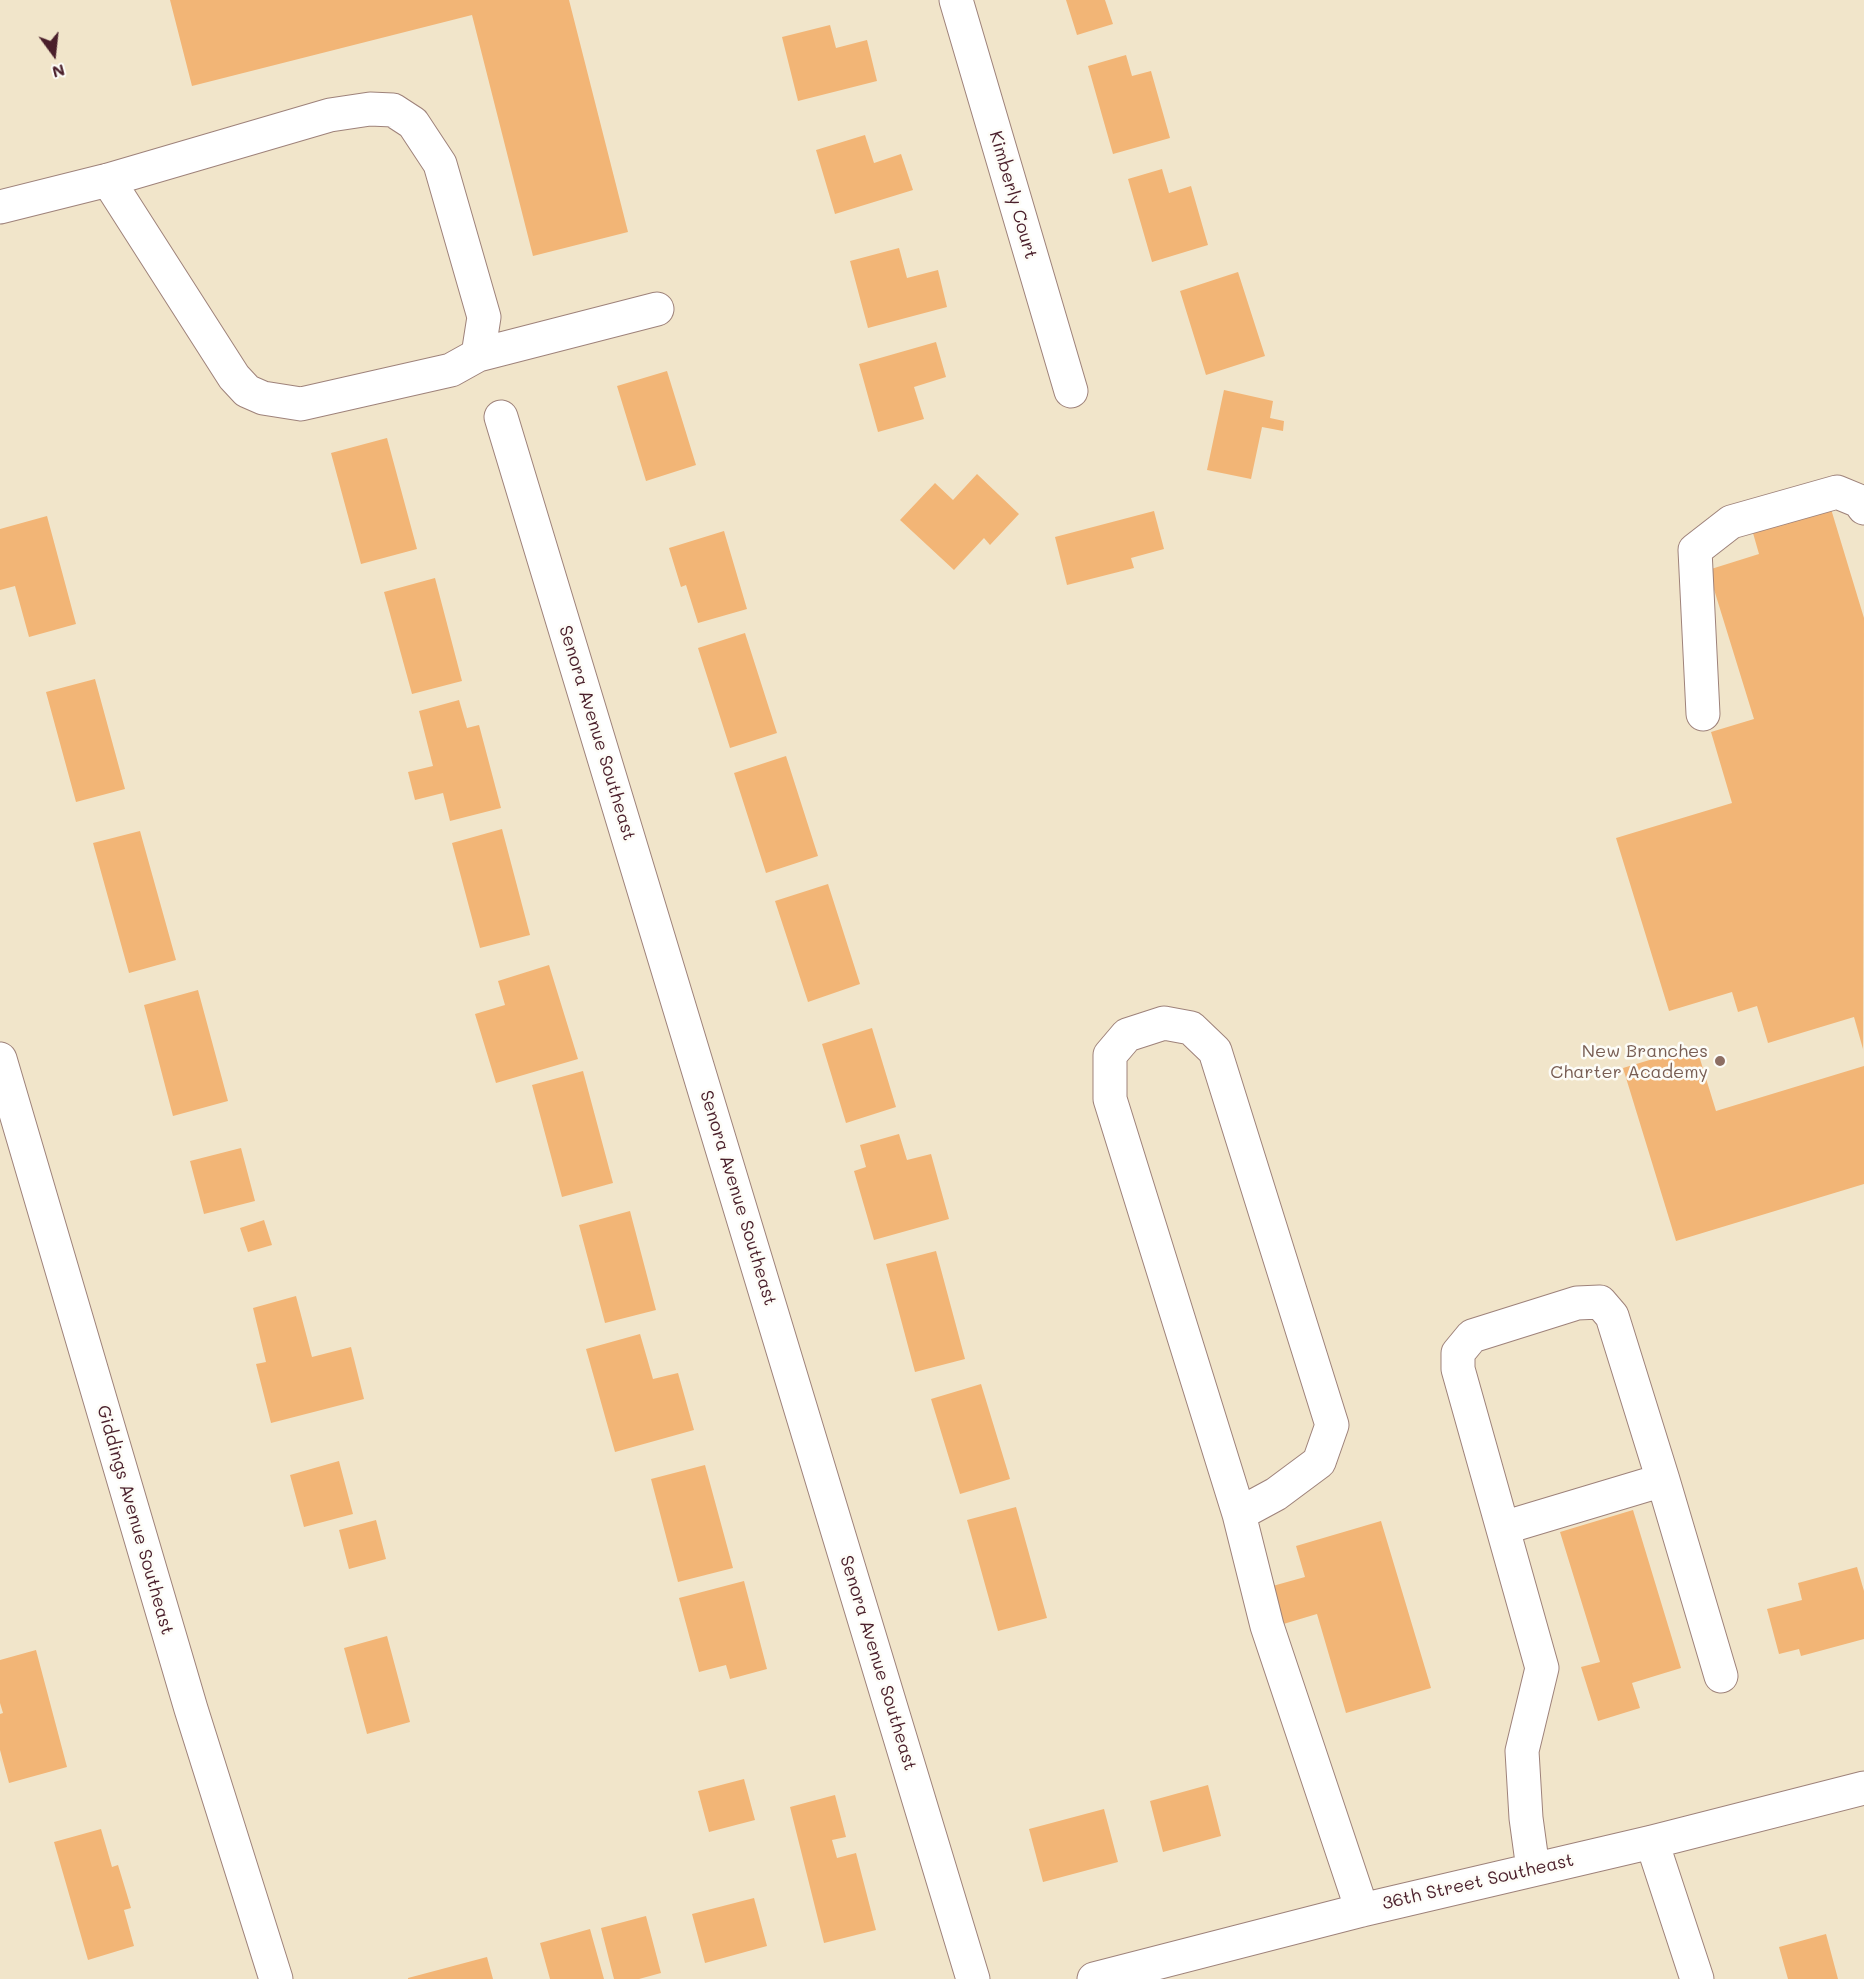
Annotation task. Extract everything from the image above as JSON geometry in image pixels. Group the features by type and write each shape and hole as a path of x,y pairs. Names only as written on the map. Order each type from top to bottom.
{"street":[{"name":"Kimberly Court","path":"956,0 1071,391"},
{"path":"0,207 108,180 330,115 370,109 393,110 413,123 440,164 484,317 478,356"},
{"path":"108,180 234,377 247,390 263,398 301,404 451,370 478,356 657,309"},
{"name":"Senora Avenue Southeast","path":"501,417 973,1979"},
{"path":"1703,714 1695,550 1731,522 1837,492 1859,501 1864,508"},
{"path":"1239,1514 1276,1494 1319,1462 1332,1425 1215,1051 1191,1028 1164,1023 1127,1035 1110,1055 1110,1099 1239,1514 1267,1626 1362,1910"},
{"name":"Giddings Avenue Southeast","path":"0,1059 191,1709 276,1979"},
{"path":"1533,1869 1526,1818 1522,1751 1542,1668 1458,1369 1458,1353 1472,1336 1576,1303 1600,1302 1612,1316 1720,1676"},
{"path":"1503,1528 1662,1480"},
{"name":"36th Street Southeast","path":"1094,1979 1362,1910 1652,1842 1864,1788"},
{"path":"1652,1842 1696,1979"}],"building":[{"path":"170,0 569,0 628,232 533,256 472,15 192,86"},
{"path":"1066,0 1105,0 1113,24 1077,35"},
{"path":"830,25 836,48 867,40 877,81 798,101 782,37"},
{"path":"1126,55 1132,76 1151,71 1170,138 1113,154 1088,66"},
{"path":"865,135 874,163 901,154 913,190 835,214 816,150"},
{"path":"1162,169 1169,193 1191,186 1208,245 1152,262 1128,179"},
{"path":"899,248 907,278 938,270 947,307 868,328 850,261"},
{"path":"1238,272 1265,356 1206,375 1180,291"},
{"path":"936,342 946,377 914,387 924,419 878,432 859,364"},
{"path":"667,371 696,465 646,481 617,386"},
{"path":"1224,390 1273,401 1270,418 1284,421 1283,431 1262,427 1251,479 1207,470"},
{"path":"387,438 417,549 361,564 331,453"},
{"path":"977,474 1019,514 990,545 984,538 954,570 900,520 935,483 953,500"},
{"path":"1831,509 1864,618 1863,1049 1854,1017 1768,1043 1757,1006 1738,1012 1732,992 1669,1011 1616,838 1732,803 1711,732 1754,719 1708,570 1759,554 1753,533"},
{"path":"1154,511 1164,549 1131,558 1134,568 1067,585 1055,537"},
{"path":"47,516 76,624 29,637 15,586 0,590 0,529"},
{"path":"724,531 747,609 698,623 686,585 681,587 669,548"},
{"path":"435,578 462,681 412,694 384,592"},
{"path":"745,633 777,733 730,748 698,648"},
{"path":"95,679 125,789 76,802 46,692"},
{"path":"459,700 467,728 479,725 501,808 450,821 443,793 415,800 408,772 433,766 419,711"},
{"path":"786,756 818,856 766,873 734,773"},
{"path":"502,829 530,935 480,948 452,843"},
{"path":"140,831 176,960 129,973 93,843"},
{"path":"828,884 860,984 808,1002 775,901"},
{"path":"549,965 578,1059 496,1083 475,1014 505,1005 498,981"},
{"path":"198,990 228,1101 173,1116 144,1005"},
{"path":"872,1028 896,1107 846,1123 822,1044"},
{"path":"1696,1046 1716,1111 1864,1066 1864,1184 1676,1241 1623,1068"},
{"path":"583,1071 613,1183 562,1197 532,1085"},
{"path":"899,1134 907,1160 931,1154 949,1219 874,1240 854,1171 866,1167 860,1145"},
{"path":"241,1148 255,1201 204,1214 190,1161"},
{"path":"630,1211 656,1310 605,1323 579,1225"},
{"path":"264,1220 272,1245 248,1252 240,1228"},
{"path":"936,1251 965,1359 915,1372 886,1264"},
{"path":"296,1296 312,1357 351,1347 364,1399 271,1423 256,1364 266,1362 253,1308"},
{"path":"640,1334 653,1379 678,1373 694,1430 615,1452 586,1349"},
{"path":"981,1384 1010,1479 960,1494 931,1399"},
{"path":"339,1461 353,1514 304,1527 290,1475"},
{"path":"705,1465 733,1568 678,1582 651,1479"},
{"path":"1016,1507 1047,1618 998,1631 967,1520"},
{"path":"1633,1510 1681,1668 1632,1683 1640,1708 1598,1721 1581,1667 1600,1662 1560,1532"},
{"path":"376,1520 386,1559 349,1569 339,1530"},
{"path":"1381,1521 1431,1688 1346,1713 1317,1614 1280,1625 1269,1587 1305,1577 1296,1546"},
{"path":"1857,1567 1864,1591 1864,1639 1801,1656 1799,1649 1779,1654 1767,1609 1802,1600 1798,1583"},
{"path":"744,1581 767,1669 730,1679 726,1665 699,1672 679,1598"},
{"path":"387,1636 410,1722 367,1734 344,1648"},
{"path":"36,1650 67,1767 9,1783 0,1750 0,1714 3,1713 0,1703 0,1660"},
{"path":"744,1779 755,1820 709,1832 698,1791"},
{"path":"1208,1785 1221,1836 1163,1852 1150,1801"},
{"path":"835,1795 846,1837 832,1840 837,1858 856,1853 876,1930 824,1943 790,1807"},
{"path":"1104,1809 1118,1862 1043,1882 1029,1829"},
{"path":"101,1829 112,1867 118,1865 131,1908 124,1910 134,1946 88,1960 54,1842"},
{"path":"754,1898 767,1946 705,1963 692,1914"},
{"path":"646,1916 661,1973 639,1979 614,1979 601,1928"},
{"path":"590,1929 604,1979 550,1979 540,1943"},
{"path":"1826,1934 1838,1979 1788,1979 1779,1947"},
{"path":"487,1957 493,1979 408,1979 408,1978"}],"place":[{"name":"New Branches Charter Academy","path":"1720,1061"}]}
